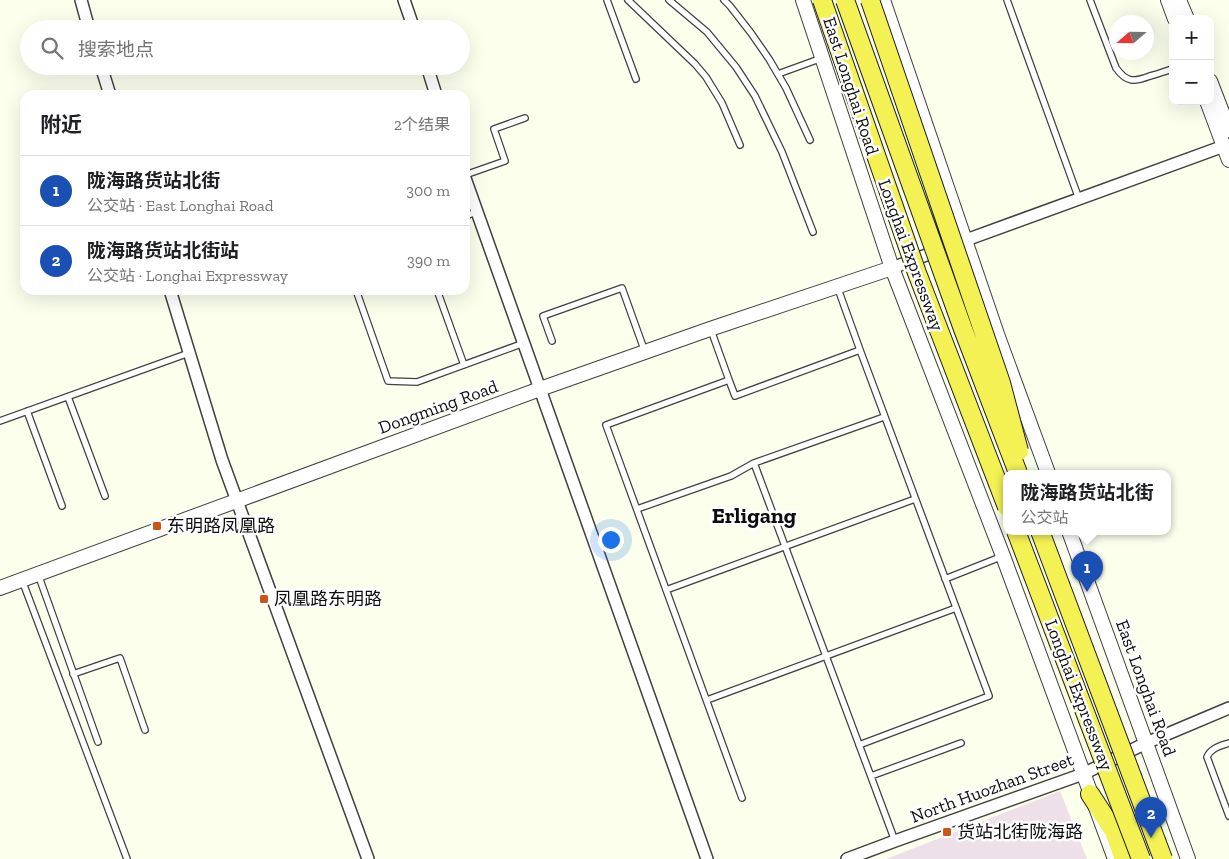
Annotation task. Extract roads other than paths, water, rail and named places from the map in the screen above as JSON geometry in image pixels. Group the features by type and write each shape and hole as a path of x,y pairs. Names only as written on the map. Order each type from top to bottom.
{"highway":[{"name":"Longhai Expressway","path":"822,0 917,273 1003,497"},
{"name":"Longhai Expressway","path":"845,0 956,311 1017,470"},
{"path":"870,0 1001,383 1024,470"},
{"name":"Longhai Expressway","path":"1018,535 1141,859"},
{"name":"Longhai Expressway","path":"1042,535 1163,859"},
{"path":"1090,794 1114,831 1124,859"}],"street":[{"path":"81,0 87,20"},
{"path":"404,0 411,20"},
{"name":"East Longhai Road","path":"803,0 892,268 1003,556 1115,859"},
{"path":"883,0 998,337 1047,470"},
{"path":"1168,0 1174,15"},
{"path":"1179,0 1185,15"},
{"path":"104,75 108,90"},
{"path":"430,75 434,90"},
{"path":"1214,91 1229,130"},
{"path":"1209,105 1229,160"},
{"path":"892,268 1224,146"},
{"path":"470,191 707,859"},
{"name":"Dongming Road","path":"0,588 540,389 892,268"},
{"path":"172,295 222,460 368,859"},
{"name":"East Longhai Road","path":"1070,535 1188,859"},
{"name":"North Huozhan Street","path":"847,859 1083,774 1146,743 1229,708"}],"lane":[{"path":"607,0 636,79"},
{"path":"628,0 695,64 706,77 722,103 740,145"},
{"path":"669,0 707,32 736,67 755,96 782,152 813,232"},
{"path":"726,0 769,59 786,88 810,140"},
{"path":"1007,0 1079,199"},
{"path":"1090,0 1116,68 1121,75 1136,81 1169,70"},
{"path":"778,74 822,58"},
{"path":"470,174 505,161 494,129 525,118"},
{"path":"470,214 477,212"},
{"path":"837,286 989,696 859,744"},
{"path":"552,341 543,316 622,288 645,352"},
{"path":"358,295 388,382 417,382 524,343"},
{"path":"439,295 464,365"},
{"path":"710,329 734,396 860,350"},
{"path":"0,421 189,353"},
{"path":"728,380 606,425 742,798"},
{"path":"68,397 104,496"},
{"path":"27,411 62,506"},
{"path":"637,509 731,476 754,463 884,417"},
{"path":"754,463 895,841"},
{"path":"666,590 915,499"},
{"path":"945,579 1003,556"},
{"path":"38,574 98,742"},
{"path":"22,580 127,859"},
{"path":"707,700 956,608"},
{"path":"73,674 120,658 145,730"},
{"path":"871,776 961,743"},
{"path":"1229,743 1214,749 1207,757 1229,816"}],"place":[{"name":"东明路凤凰路","path":"157,526"},
{"name":"陇海路货站北街","path":"1087,592"},
{"name":"凤凰路东明路","path":"264,599"},
{"name":"货站北街陇海路","path":"947,832"},
{"name":"陇海路货站北街站","path":"1151,838"}],"district":[{"name":"Erligang","path":"754,515"}]}
